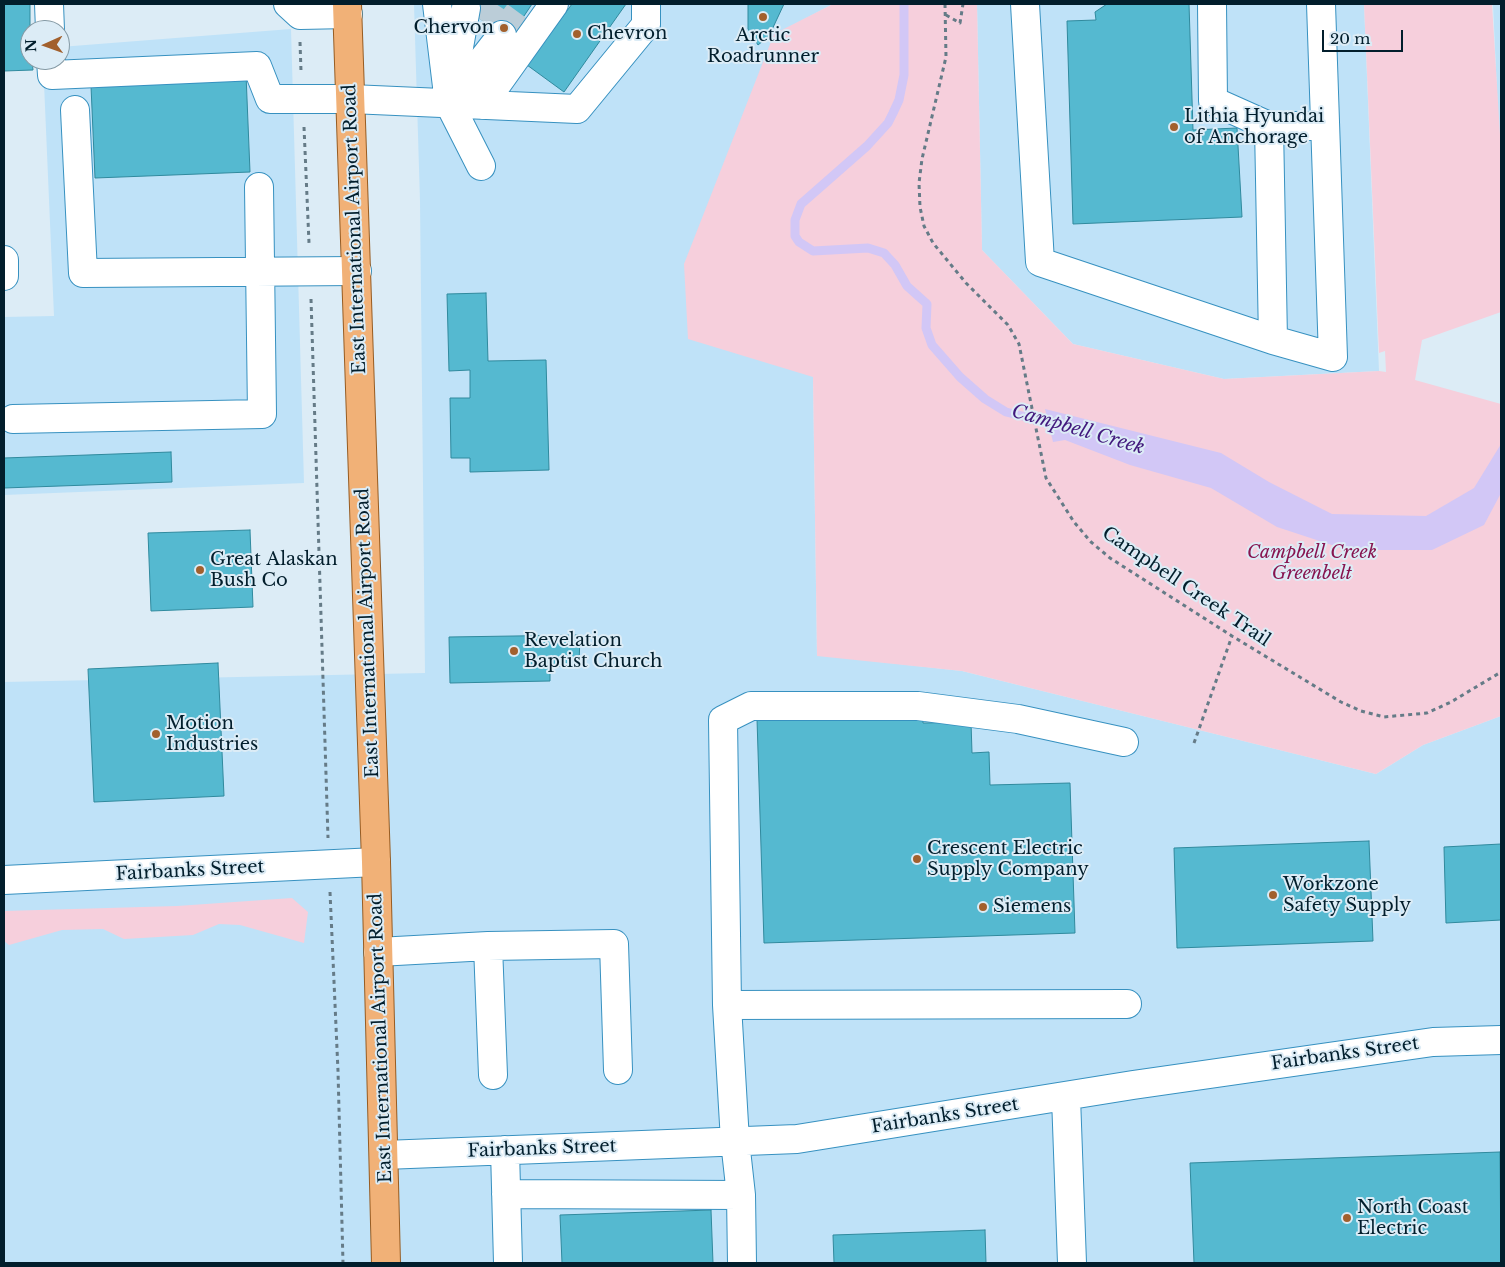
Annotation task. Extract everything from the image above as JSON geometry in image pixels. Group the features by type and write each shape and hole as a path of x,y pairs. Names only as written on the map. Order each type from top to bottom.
{"main road":[{"name":"East International Airport Road","path":"347,9 376,862 386,1263"}],"street":[{"path":"49,4 50,20"},
{"path":"437,4 449,103 480,166"},
{"path":"482,105 554,4"},
{"path":"52,70 52,75 257,66 270,99 351,99 577,109 646,25 646,4"},
{"path":"1025,4 1040,262 1273,340 1333,357 1321,4"},
{"path":"1212,4 1213,100 1269,126 1325,126"},
{"path":"294,9 347,9"},
{"path":"449,103 484,21 449,103"},
{"path":"75,110 83,273 357,271"},
{"path":"1269,126 1273,340"},
{"path":"13,419 262,414 259,187"},
{"path":"4,260 4,276"},
{"path":"742,1263 741,1195 735,1141 727,1005 723,720 751,706 918,706 1018,719 1124,742"},
{"name":"Fairbanks Street","path":"4,880 376,862"},
{"path":"378,952 488,946 614,944 618,1070"},
{"path":"488,946 493,1075"},
{"path":"727,1005 1127,1004"},
{"name":"Fairbanks Street","path":"384,1155 797,1139 1133,1085 1433,1042 1501,1040"},
{"path":"1066,1097 1072,1263"},
{"path":"505,1150 508,1263"},
{"path":"506,1194 741,1195"}],"path":[{"name":"Campbell Creek Trail","path":"945,4 946,57 922,158 919,183 920,207 924,226 933,243 966,283 1008,325 1019,344 1046,478 1074,522 1091,542 1110,558 1232,636 1341,702 1384,717 1427,713 1451,702 1501,672"},
{"path":"946,15 960,23 963,4"},
{"path":"294,9 302,100 310,271 343,1263"},
{"path":"1194,743 1232,636"}],"shaded area":[{"path":"414,4 833,4 774,35 813,377 817,655 962,671 1376,774 1423,745 1501,716 1501,1263 4,1263 4,682 425,673 420,201"},
{"name":"Lithia Hyundai of Anchorage","path":"977,4 1364,4 1379,371 1224,379 1073,344 982,250"},
{"path":"1493,4 1501,4 1501,136 1499,136"},
{"path":"291,29 304,483 4,495 4,317 54,316 43,70 70,70 70,46"}],"green space":[{"name":"Campbell Creek Greenbelt","path":"833,4 977,4 982,250 1073,344 1224,379 1386,372 1385,351 1379,353 1364,4 1492,4 1501,151 1501,312 1422,340 1415,380 1501,404 1501,716 1423,745 1376,774 962,671 817,656 813,377 688,339 684,264 774,34"},
{"path":"292,898 308,912 304,943 240,925 219,924 193,935 124,939 103,929 62,930 9,945 4,941 4,911 177,906"}],"water":[{"path":"1045,409 1221,453 1269,482 1332,514 1426,516 1474,488 1501,444 1501,493 1484,525 1432,550 1347,550 1277,527 1211,488 1130,465 1065,440 1053,442"}],"building":[{"path":"4,4 30,4 30,20 20,20 20,70 33,70 4,71"},
{"name":"Chervon","path":"461,4 532,4 508,40"},
{"name":"Chevron","path":"572,4 626,4 564,92 527,65"},
{"name":"Arctic Roadrunner","path":"748,4 784,4 769,36 758,45 748,29"},
{"name":"Lithia Hyundai of Anchorage","path":"1107,4 1189,4 1193,130 1237,128 1242,217 1073,224 1067,21 1096,20 1095,12"},
{"path":"246,74 250,172 95,178 91,86"},
{"path":"486,293 488,361 546,360 549,470 470,472 470,458 451,458 450,398 470,398 470,370 449,371 447,294"},
{"path":"171,452 172,482 4,488 4,458"},
{"name":"Great Alaskan Bush Co","path":"250,530 253,607 151,611 148,533"},
{"name":"Revelation Baptist Church","path":"580,635 579,665 550,667 550,681 450,683 449,637"},
{"name":"Motion Industries","path":"218,663 224,796 94,802 88,669"},
{"name":"Crescent Electric Supply Company","path":"923,713 923,723 971,722 972,753 989,752 990,785 1070,783 1075,933 764,943 757,719"},
{"name":"Workzone Safety Supply","path":"1369,841 1373,941 1177,948 1174,848"},
{"path":"1501,844 1501,920 1446,923 1444,847"},
{"name":"North Coast Electric","path":"1500,1152 1501,1263 1194,1263 1190,1163"},
{"path":"711,1210 713,1263 562,1263 560,1215"},
{"path":"985,1230 986,1263 834,1263 833,1235"}],"waterway":[{"name":"Campbell Creek","path":"904,4 904,75 899,100 893,113 888,123 867,146 801,204 795,220 795,236 799,242 813,251 868,248 884,253 895,265 907,286 927,304 926,328 932,345 960,377 985,399 1006,412 1059,425"}],"tunnel":[{"path":"484,22 496,4"},
{"path":"502,35 525,4"}],"place":[{"name":"Arctic Roadrunner","path":"763,17"},
{"name":"Chervon","path":"504,28"},
{"name":"Chevron","path":"577,34"},
{"name":"Lithia Hyundai of Anchorage","path":"1174,127"},
{"name":"Great Alaskan Bush Co","path":"200,570"},
{"name":"Revelation Baptist Church","path":"514,651"},
{"name":"Motion Industries","path":"156,734"},
{"name":"Crescent Electric Supply Company","path":"917,859"},
{"name":"Workzone Safety Supply","path":"1273,895"},
{"name":"Siemens","path":"983,907"},
{"name":"North Coast Electric","path":"1347,1218"}]}
